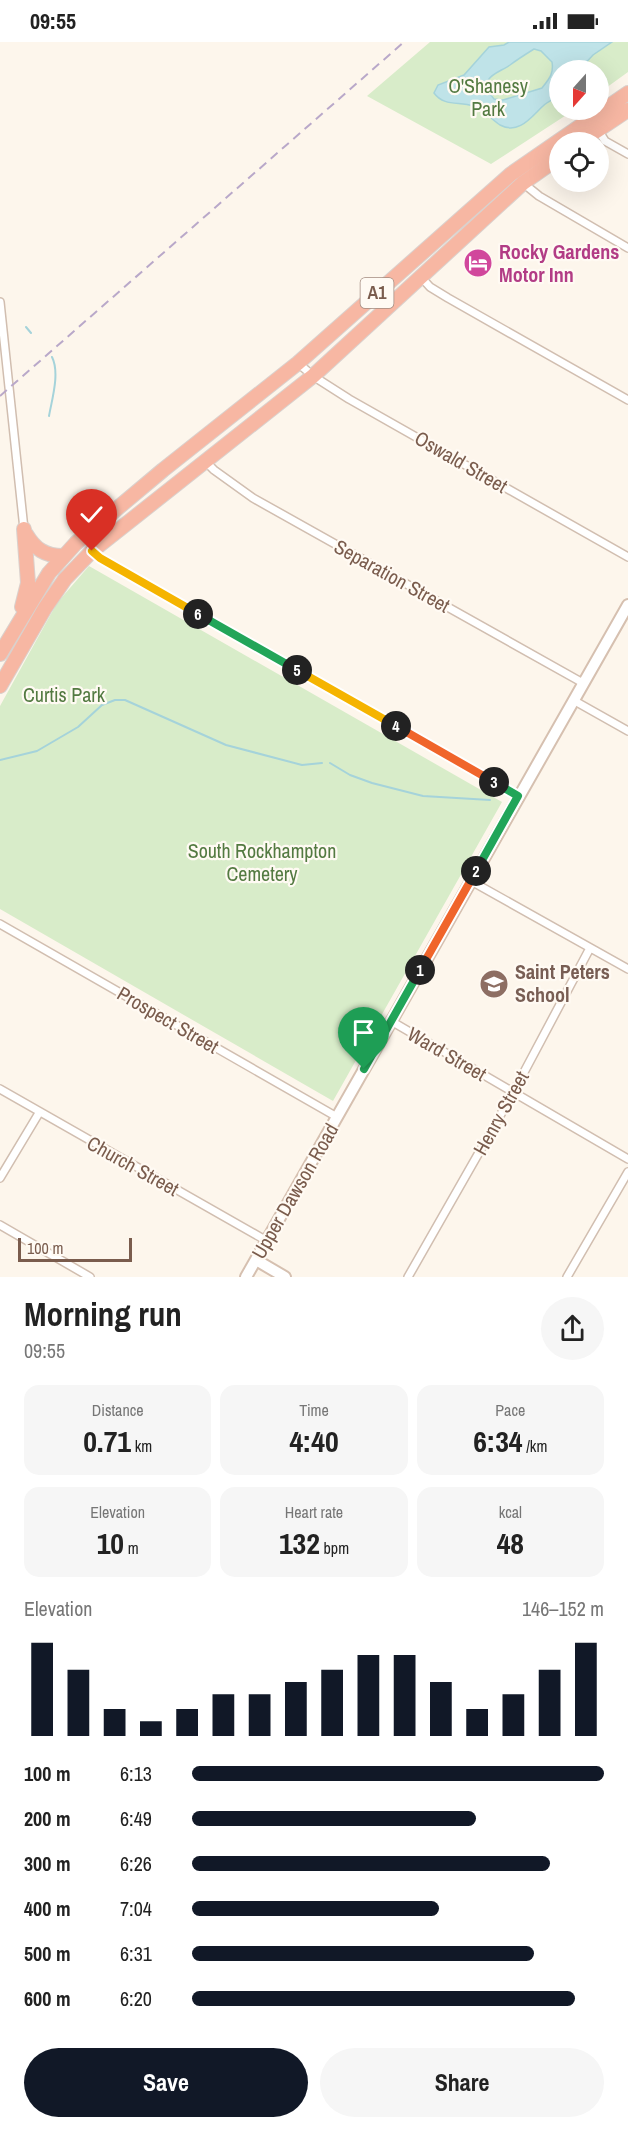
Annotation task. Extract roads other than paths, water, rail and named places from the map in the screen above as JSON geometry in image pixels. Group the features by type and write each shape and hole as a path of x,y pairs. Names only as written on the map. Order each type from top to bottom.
{"highway":[{"name":"A1","path":"0,654 49,573 76,543 298,363 511,174 628,93"},
{"path":"595,132 628,110"},
{"name":"A1","path":"0,686 45,608 65,579 92,551 313,376 523,183 549,165"},
{"path":"24,529 38,550 50,555 63,556"},
{"path":"13,631 28,584 24,529"}],"street":[{"path":"598,130 605,141 628,154"},
{"path":"523,183 539,196 628,248"},
{"path":"421,278 430,287 448,298 628,400"},
{"path":"0,302 24,529"},
{"name":"Oswald Street","path":"298,363 313,376 349,399 628,557"},
{"name":"Separation Street","path":"206,462 253,498 583,683"},
{"path":"92,551 100,558 518,796"},
{"name":"Upper Dawson Road","path":"246,1277 628,605"},
{"path":"573,700 628,731"},
{"path":"471,881 628,969"},
{"name":"Prospect Street","path":"0,924 337,1117"},
{"name":"Henry Street","path":"408,1277 513,1093 590,948"},
{"name":"Ward Street","path":"391,1021 628,1159"},
{"name":"Church Street","path":"0,1089 267,1241"},
{"path":"0,1178 39,1113"},
{"path":"567,1277 628,1172"},
{"path":"0,1225 90,1277"},
{"path":"256,1260 285,1277"}],"water":[{"path":"509,42 612,42 588,60 550,60 541,51 534,49 490,77 487,86 489,92 494,99 503,100 542,88 549,78 549,102 524,123 513,128 500,125 477,108 447,102 434,93 438,85 464,75 489,47"}],"waterway":[{"path":"26,327 31,333"},
{"path":"49,416 55,378 52,357"},
{"path":"0,760 37,751 78,727 102,705 115,700 125,700 226,745 302,765 322,763"},
{"path":"330,763 350,775 372,783 423,796 490,800"}],"railway":[{"path":"0,396 404,42"}],"place":[{"name":"Rocky Gardens Motor Inn","path":"478,263"},
{"name":"Saint Peters School","path":"494,984"}],"park label":[{"name":"O'Shanesy Park","path":"488,98"},
{"name":"Curtis Park","path":"64,695"},
{"name":"South Rockhampton Cemetery","path":"262,862"}]}
